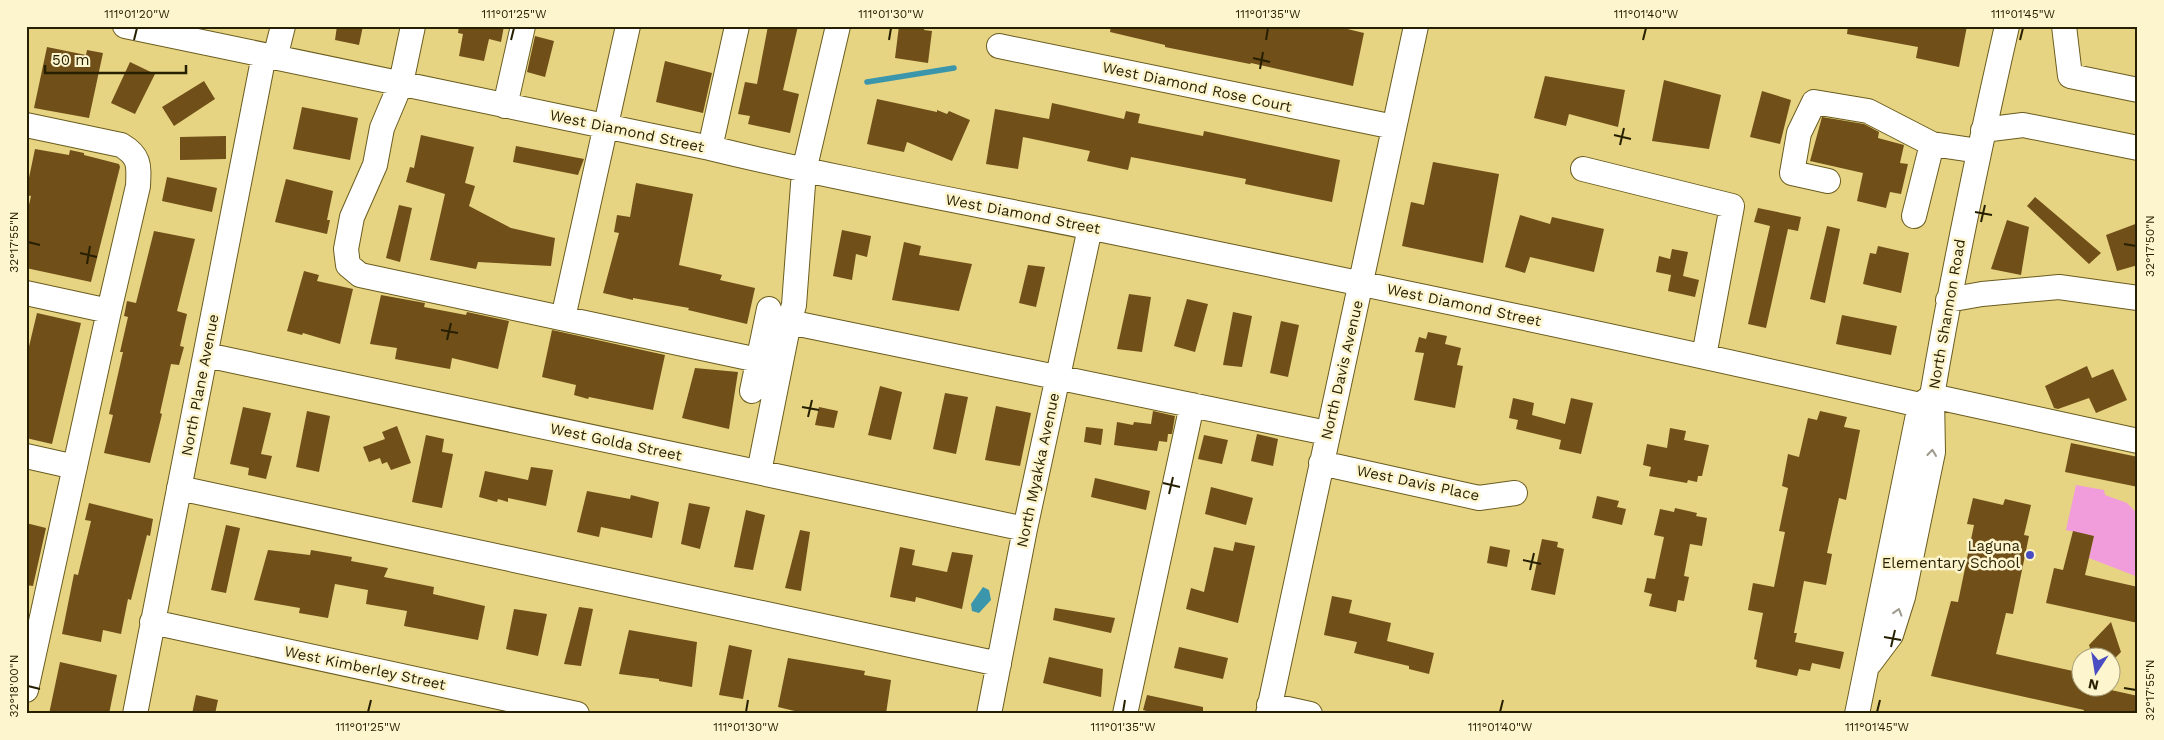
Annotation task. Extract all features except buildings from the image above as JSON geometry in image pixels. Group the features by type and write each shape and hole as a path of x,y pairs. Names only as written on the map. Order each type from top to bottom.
{"street":[{"name":"West Diamond Street","path":"125,26 159,30 270,56 710,148 804,171 1090,228 1704,356 2138,441"},
{"name":"North Plane Avenue","path":"135,714 206,355 270,56 283,26"},
{"path":"413,26 401,83 382,128 375,166 352,217 346,249 348,265 360,276 758,360"},
{"path":"505,106 523,26"},
{"path":"563,318 628,26"},
{"path":"710,148 737,26"},
{"path":"759,472 794,305 804,171 838,26"},
{"name":"North Davis Avenue","path":"1268,709 1416,26"},
{"name":"North Shannon Road","path":"1857,714 1866,669 1891,635 1903,597 1933,452 1926,400 2007,26"},
{"path":"2064,26 2070,76 2138,90"},
{"name":"West Diamond Rose Court","path":"999,46 1394,127"},
{"path":"1828,181 1792,173 1800,133 1814,102 1868,111 1932,144 1981,140 2023,125 2138,148"},
{"path":"26,125 121,145 133,152 139,167 138,186 26,690"},
{"path":"1914,216 1932,144"},
{"path":"1583,169 1732,206 1704,356"},
{"name":"North Myakka Avenue","path":"989,714 1090,228"},
{"path":"1948,300 1982,294 2059,288 2138,298"},
{"path":"26,293 109,311"},
{"path":"752,390 769,308"},
{"path":"790,322 1327,433"},
{"name":"West Golda Street","path":"206,355 1026,529"},
{"path":"1125,714 1192,405"},
{"path":"26,456 75,467"},
{"name":"West Davis Place","path":"1322,463 1479,498 1515,493"},
{"path":"179,488 999,664"},
{"name":"West Kimberley Street","path":"152,622 577,714"},
{"path":"1268,709 1310,714"}],"shaded area":[{"path":"2076,485 2104,490 2105,495 2127,503 2137,513 2138,577 2089,558 2094,536 2066,530"}],"water":[{"path":"983,587 989,590 991,600 979,613 972,611 971,604"}],"waterway":[{"path":"867,82 954,68"}],"place":[{"name":"Laguna Elementary School","path":"2030,555"}]}
